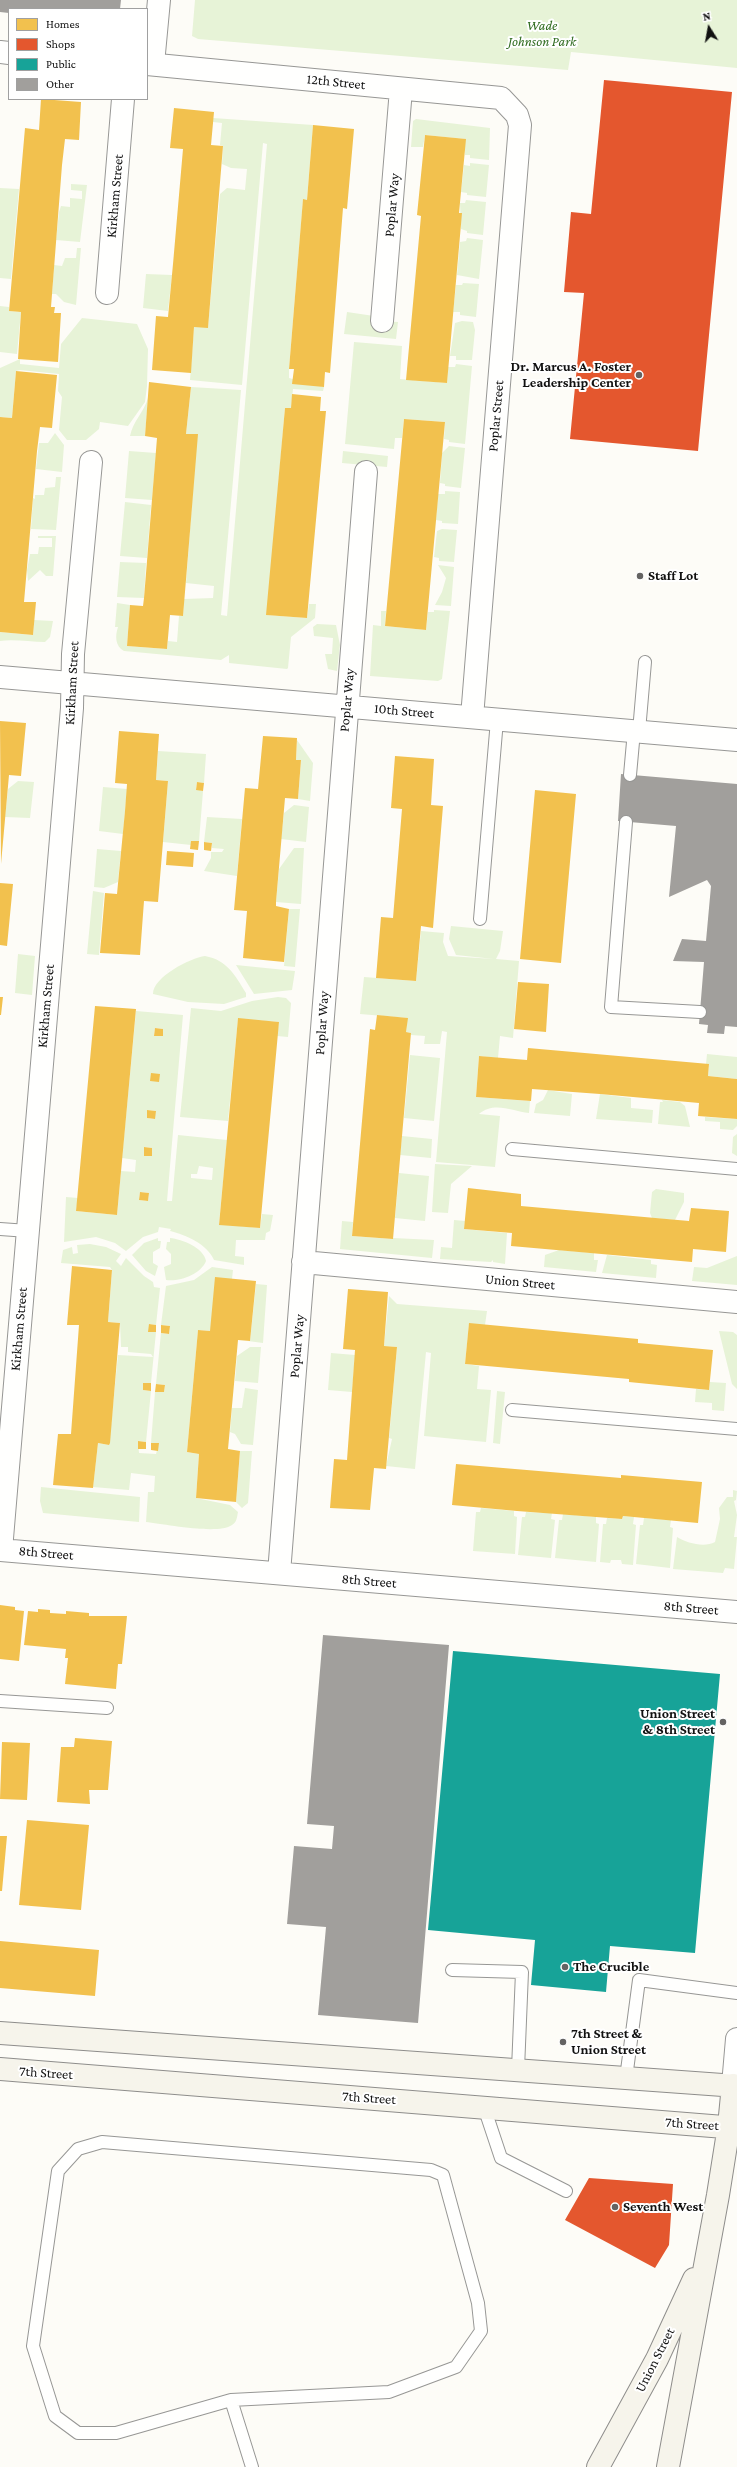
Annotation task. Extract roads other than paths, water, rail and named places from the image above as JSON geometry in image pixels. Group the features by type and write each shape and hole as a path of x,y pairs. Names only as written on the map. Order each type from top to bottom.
{"main road":[{"path":"0,2033 735,2085"},
{"name":"7th Street","path":"0,2070 733,2127"},
{"name":"Union Street","path":"668,2467 707,2250 733,2127 735,2085"},
{"name":"Union Street","path":"598,2467 657,2359 707,2250"}],"street":[{"path":"150,64 159,0"},
{"name":"12th Street","path":"150,64 501,98 517,115"},
{"name":"Poplar Way","path":"382,321 401,89"},
{"name":"Kirkham Street","path":"107,293 123,100"},
{"name":"Poplar Street","path":"472,717 520,125 517,115"},
{"name":"Kirkham Street","path":"0,1550 72,708 72,684 91,462"},
{"name":"Poplar Way","path":"279,1573 366,472"},
{"name":"10th Street","path":"0,677 737,740"},
{"name":"Union Street","path":"303,1262 737,1302"},
{"name":"8th Street","path":"0,1550 737,1612"},
{"name":"Union Street","path":"735,2085 737,2039"}],"lane":[{"path":"630,775 645,662"},
{"path":"480,919 497,720"},
{"path":"626,822 611,1007 700,1012"},
{"path":"512,1149 737,1169"},
{"path":"0,1229 28,1231"},
{"path":"512,1410 737,1429"},
{"path":"0,1700 107,1708"},
{"path":"452,1970 522,1972 518,2069"},
{"path":"626,2078 639,1980 737,1993"},
{"path":"484,2107 501,2158 566,2191"},
{"path":"102,2142 431,2170 444,2175 478,2303 481,2331 456,2367 389,2392 231,2400 116,2433 78,2433 55,2416 33,2346 58,2171 78,2150 102,2142"},
{"path":"231,2400 252,2467"}],"place":[{"name":"Dr. Marcus A. Foster Leadership Center","path":"639,375"},
{"name":"Staff Lot","path":"640,576"},
{"name":"Union Street & 8th Street","path":"723,1722"},
{"name":"The Crucible","path":"565,1967"},
{"name":"7th Street & Union Street","path":"563,2042"},
{"name":"Seventh West","path":"615,2207"}],"park label":[{"name":"Wade Johnson Park","path":"542,34"}]}
